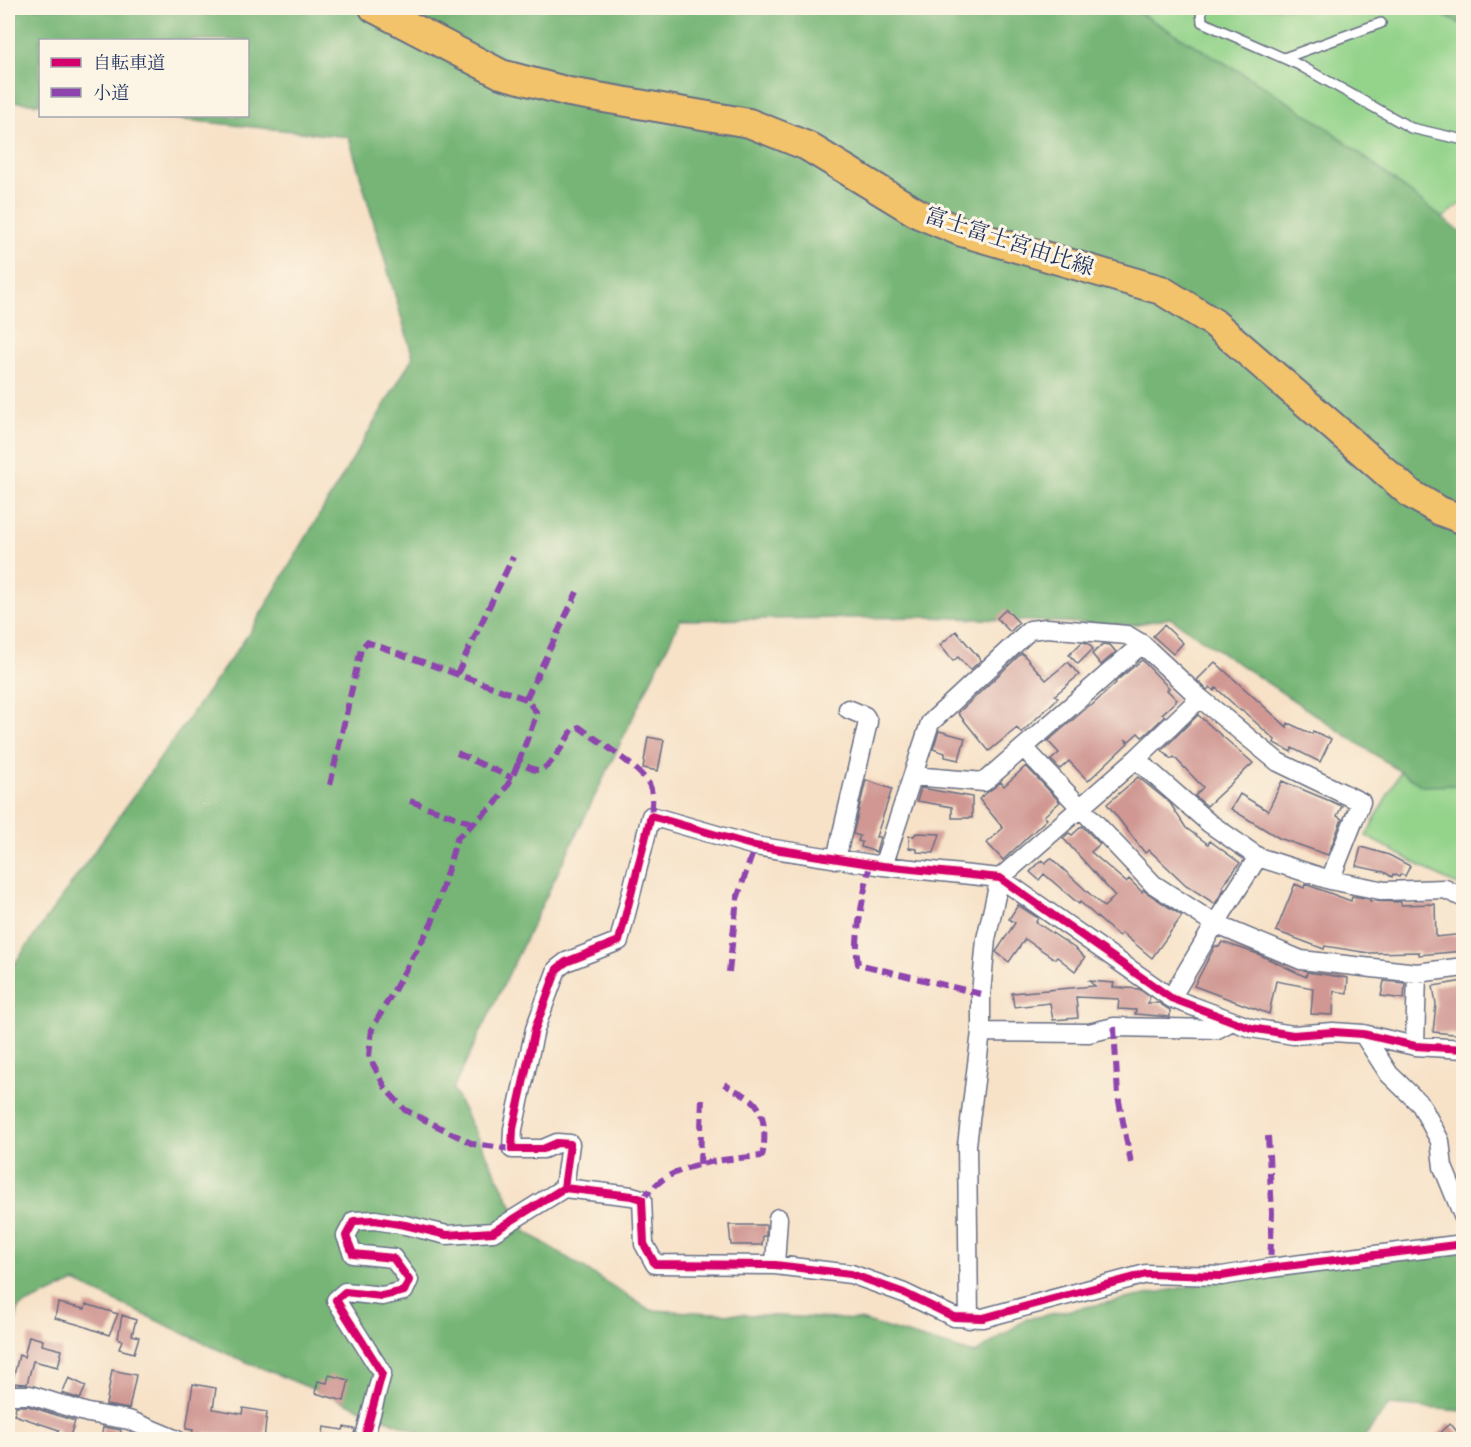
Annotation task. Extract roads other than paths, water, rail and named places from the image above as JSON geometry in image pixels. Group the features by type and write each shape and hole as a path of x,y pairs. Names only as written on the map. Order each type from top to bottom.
{"main road":[{"name":"富士富士宮由比線","path":"374,8 501,74 569,92 749,123 807,146 874,189 919,214 962,231 1161,290 1214,323 1411,494 1440,511 1464,520"}],"street":[{"path":"883,866 930,723 1030,630 1047,628 1127,635 1142,644 1200,698 1278,762 1361,802 1330,880"},
{"path":"913,776 984,782 1142,644"},
{"path":"969,1318 967,1145 981,1032 981,994 986,939 1000,878 1136,759 1200,698"},
{"path":"836,859 868,722 865,716 848,709"},
{"path":"1024,748 1153,884 1215,924 1301,960 1417,973 1464,967"},
{"path":"1136,759 1209,824 1258,857 1330,880 1385,891 1445,889 1464,898"},
{"path":"564,1188 570,1144 557,1143 543,1149 512,1149 513,1129 535,1029 557,969 566,962 620,941 651,816 755,846 883,866 1000,878 1171,998 1251,1028 1293,1035 1333,1032 1364,1034 1415,1046 1464,1049"},
{"path":"1171,998 1258,857"},
{"path":"1415,1046 1417,973"},
{"path":"981,1032 1089,1033 1114,1027 1217,1029 1232,1021"},
{"path":"1364,1034 1389,1074 1421,1105 1440,1141 1443,1167 1464,1218"},
{"path":"364,1440 382,1373 336,1300 345,1292 382,1296 404,1291 410,1280 393,1258 353,1254 346,1236 354,1221 385,1222 447,1235 493,1232 564,1188 642,1199 644,1245 655,1264 775,1265 851,1274 904,1293 954,1317 969,1318 983,1318 1146,1274 1222,1276 1464,1244"},
{"path":"775,1265 778,1218"},
{"path":"8,1395 30,1395 88,1413 129,1420 177,1440"}],"lane":[{"path":"1201,8 1202,22 1284,58 1411,128 1464,140"},
{"path":"1284,58 1381,23"}]}
